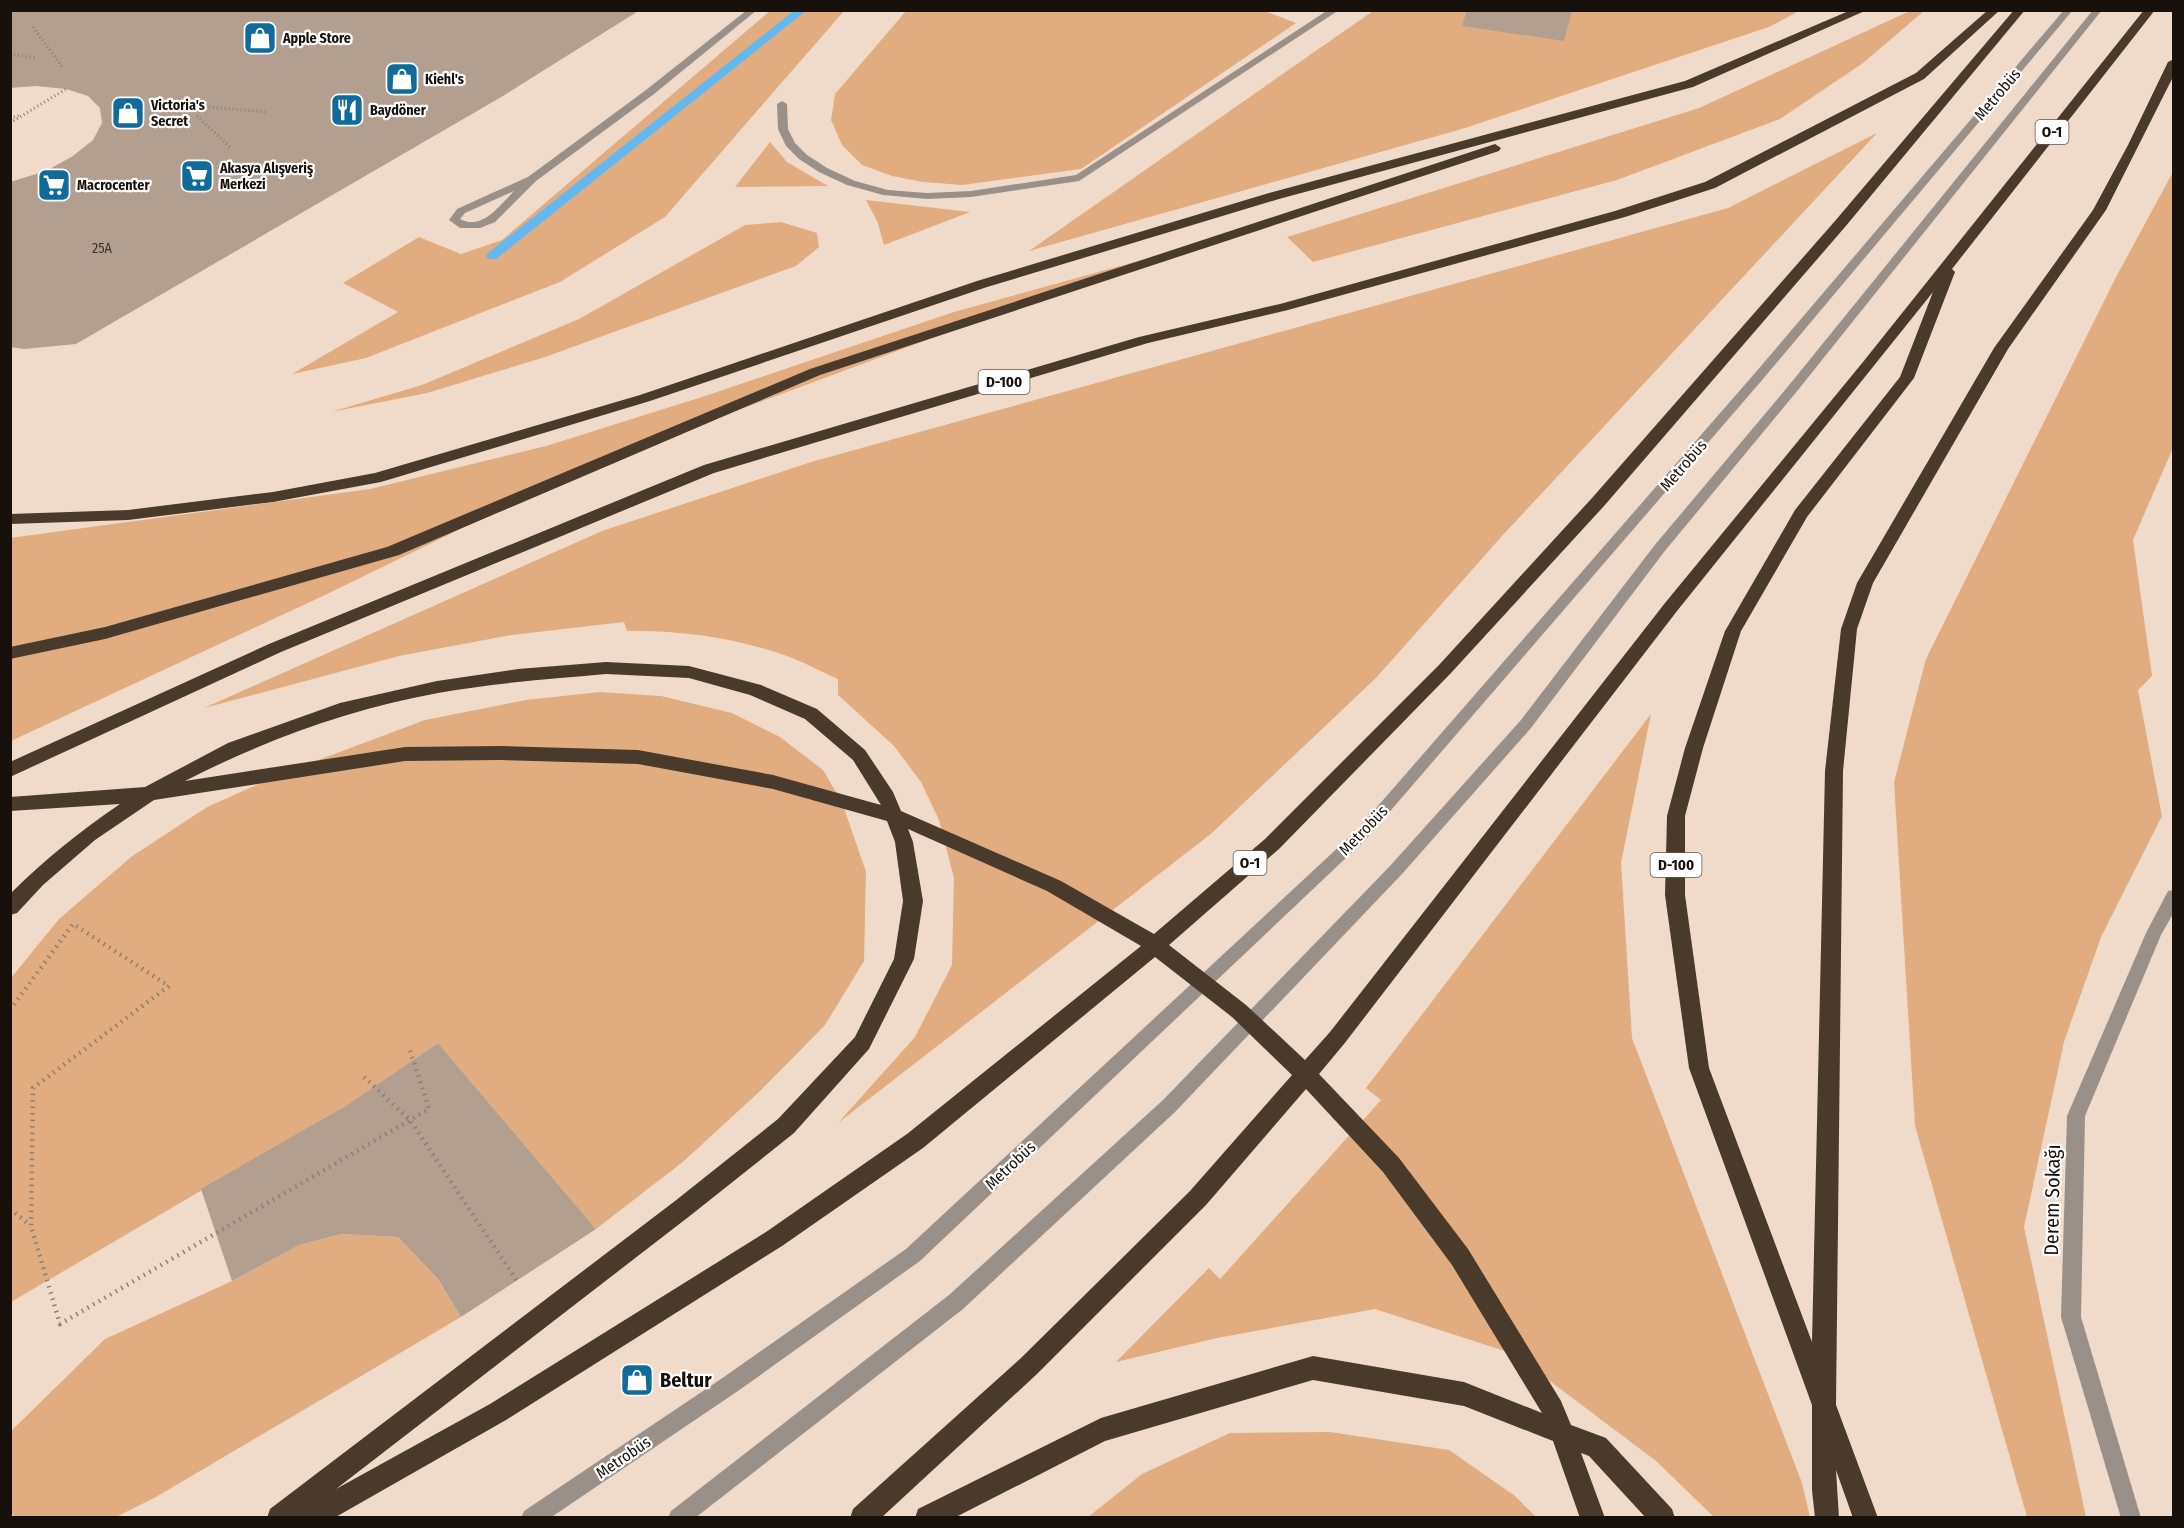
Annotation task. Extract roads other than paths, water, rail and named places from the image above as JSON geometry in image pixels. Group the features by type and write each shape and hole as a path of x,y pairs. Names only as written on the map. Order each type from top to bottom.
{"highway":[{"path":"10,653 105,633 393,551 815,372 1689,84 1862,10"},
{"name":"D-100","path":"10,770 275,648 710,469 1144,340 1306,301 1620,214 1710,185 1920,76 1995,10"},
{"name":"O-1","path":"309,1518 498,1412 774,1239 915,1140 1030,1049 1157,944 1263,852 1445,669 1598,502 1840,224 2020,10"},
{"name":"O-1","path":"862,1518 1029,1366 1198,1198 1337,1038 1671,607 1868,365 1954,253 2150,10"},
{"path":"1827,1518 1824,1490 1824,1320 1834,771 1842,672 1849,629 1865,583 2001,348 2099,210 2134,146 2174,62"},
{"path":"10,519 129,515 273,497 376,478 645,398 982,284 1274,196 1689,84"},
{"name":"D-100","path":"1866,1518 1699,1068 1676,895 1676,816 1694,748 1733,631 1801,514 1907,378 1954,253"},
{"path":"10,907 36,880 88,835 165,783 234,748 340,710 437,687 518,675 606,668 689,672 755,690 811,714 859,755 887,797 904,842 913,901 904,959 862,1043 786,1125 674,1215 279,1518"},
{"path":"10,804 133,796 405,754 500,753 638,757 773,782 891,815 1054,886 1149,940 1239,1011 1314,1083 1390,1165 1460,1257 1553,1409 1593,1518"},
{"path":"927,1518 1101,1430 1313,1368 1464,1394 1597,1447 1663,1518"}],"street":[{"path":"532,179 461,211 454,220 460,225 480,225 491,220 532,179 650,92 753,10"},
{"name":"Metrobüs","path":"531,1518 731,1384 913,1255 1362,834 1682,466 2069,10"},
{"name":"Metrobüs","path":"678,1518 956,1302 1169,1106 1396,870 1526,724 1659,549 1794,387 2098,10"},
{"path":"782,104 783,129 790,144 823,170 851,183 887,192 927,196 971,194 1078,178 1333,11"},
{"name":"Derem Sokağı","path":"2131,1518 2071,1317 2076,1116 2154,933 2174,896"}],"waterway":[{"path":"492,256 802,10"}],"place":[{"name":"Apple Store","path":"260,38"},
{"name":"Kiehl's","path":"402,79"},
{"name":"Baydöner","path":"347,110"},
{"name":"Victoria's Secret","path":"128,113"},
{"name":"Akasya Alışveriş Merkezi","path":"197,176"},
{"name":"Macrocenter","path":"54,185"},
{"name":"Beltur","path":"637,1380"}]}
